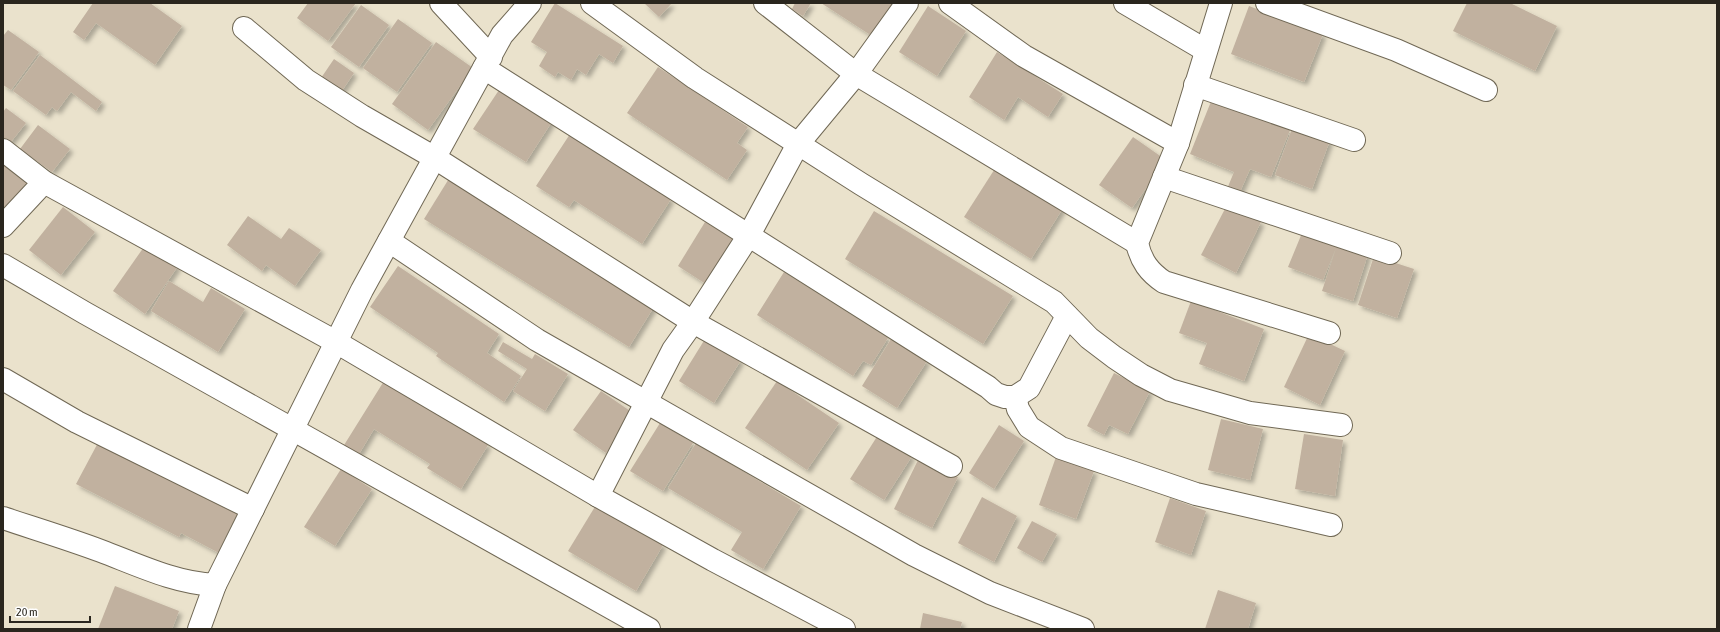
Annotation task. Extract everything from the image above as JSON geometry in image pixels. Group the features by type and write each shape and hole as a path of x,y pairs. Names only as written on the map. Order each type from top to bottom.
{"street":[{"path":"441,3 488,62 749,235 988,387 996,394 1005,397 1015,397 1029,388 1067,316"},
{"path":"199,629 215,585 362,290 502,35 530,3"},
{"path":"592,3 695,78 860,184 1054,302 1089,338 1141,375 1170,390 1250,413 1341,424"},
{"path":"765,3 856,74 1138,243"},
{"path":"598,496 673,350 693,322 749,235 798,144 856,74 907,3"},
{"path":"950,3 1024,56 1178,143"},
{"path":"1126,3 1205,50"},
{"path":"1220,3 1178,143 1138,243 1140,255 1146,266 1154,275 1164,282 1329,334"},
{"path":"1267,3 1396,50 1486,90"},
{"path":"244,28 306,80 362,116 435,158 693,322 951,466"},
{"path":"1195,85 1354,140"},
{"path":"3,150 44,182 336,342 598,496 713,560 844,629"},
{"path":"1164,177 1390,253"},
{"path":"3,226 44,182"},
{"path":"390,241 537,340 914,555 990,593 1083,629"},
{"path":"3,265 85,314 649,629"},
{"path":"3,379 77,422 253,509"},
{"path":"1015,397 1018,409 1029,427 1061,448 1196,494 1331,525"},
{"path":"3,518 163,574 195,584 215,585"}],"building":[{"path":"93,3 150,3 182,26 155,65 96,23 84,40 73,32"},
{"path":"308,3 356,3 328,41 297,18"},
{"path":"555,3 623,46 613,63 599,54 586,75 577,69 571,80 558,72 555,77 539,66 547,52 531,42"},
{"path":"644,3 672,3 659,17"},
{"path":"795,3 811,3 803,16 792,9"},
{"path":"821,3 893,3 872,36"},
{"path":"1467,3 1510,3 1557,26 1535,71 1453,31"},
{"path":"361,5 389,25 359,67 331,47"},
{"path":"928,6 966,31 937,76 899,52"},
{"path":"1249,6 1323,34 1304,82 1231,54"},
{"path":"398,19 432,43 397,92 363,68"},
{"path":"8,30 39,52 11,90 3,85 3,36"},
{"path":"436,42 473,68 428,130 392,104"},
{"path":"997,52 1063,94 1048,117 1018,97 1004,120 969,97"},
{"path":"40,55 102,102 96,111 71,92 57,111 52,107 46,115 13,91"},
{"path":"334,59 354,73 341,92 321,78"},
{"path":"658,67 748,127 737,143 747,150 727,180 627,113"},
{"path":"501,87 553,120 526,162 473,129"},
{"path":"1212,99 1290,130 1271,177 1250,169 1239,194 1227,189 1234,172 1190,154"},
{"path":"6,108 26,123 10,143 3,138 3,112"},
{"path":"38,125 70,149 52,172 20,149"},
{"path":"1293,126 1330,140 1312,189 1275,175"},
{"path":"570,134 671,199 642,244 574,200 569,207 536,186"},
{"path":"1133,137 1166,160 1132,208 1099,185"},
{"path":"3,158 34,186 3,221"},
{"path":"996,167 1063,208 1031,259 964,217"},
{"path":"450,177 655,305 629,347 424,219"},
{"path":"1227,205 1261,222 1236,273 1201,255"},
{"path":"63,207 95,232 61,275 29,250"},
{"path":"874,211 1013,296 983,344 845,259"},
{"path":"248,216 281,239 289,228 321,250 295,286 266,265 262,271 227,245"},
{"path":"705,222 740,243 712,288 678,266"},
{"path":"1302,233 1368,254 1353,301 1322,291 1336,248 1323,280 1288,267"},
{"path":"146,244 178,266 145,314 113,291"},
{"path":"1374,256 1414,269 1397,318 1358,305"},
{"path":"398,266 499,334 487,353 521,376 504,402 436,356 438,353 370,307"},
{"path":"784,272 888,338 871,365 863,361 853,376 757,315"},
{"path":"169,281 203,302 211,288 245,309 218,352 151,311"},
{"path":"1191,301 1264,329 1244,381 1199,364 1207,343 1179,333"},
{"path":"1309,334 1345,351 1320,405 1284,387"},
{"path":"705,339 741,360 714,403 679,381"},
{"path":"891,339 927,361 897,408 862,386"},
{"path":"503,342 532,359 535,354 568,374 545,411 513,391 527,369 498,351"},
{"path":"1114,373 1150,391 1128,434 1109,425 1104,435 1087,426"},
{"path":"384,381 488,445 461,489 427,468 430,464 374,429 356,459 341,450"},
{"path":"777,381 839,423 807,470 745,428"},
{"path":"601,391 633,413 606,453 573,430"},
{"path":"1221,419 1263,429 1250,480 1208,470"},
{"path":"660,423 693,443 663,491 630,471"},
{"path":"999,425 1024,441 994,489 969,473"},
{"path":"1304,434 1343,440 1335,496 1295,489"},
{"path":"878,435 912,456 884,500 850,479"},
{"path":"100,439 240,512 219,553 181,533 179,537 76,484"},
{"path":"696,443 801,506 763,569 731,550 742,532 668,488"},
{"path":"1056,457 1094,471 1076,519 1039,505"},
{"path":"919,458 958,477 932,528 894,509"},
{"path":"341,469 372,489 335,546 304,527"},
{"path":"982,497 1017,516 994,562 958,543"},
{"path":"1170,498 1206,511 1191,555 1155,542"},
{"path":"596,505 663,545 636,591 568,551"},
{"path":"1032,521 1057,534 1042,562 1017,548"},
{"path":"115,586 179,611 172,629 98,629"},
{"path":"1218,590 1256,603 1248,629 1205,629"},
{"path":"923,613 962,622 960,629 920,629"}]}
